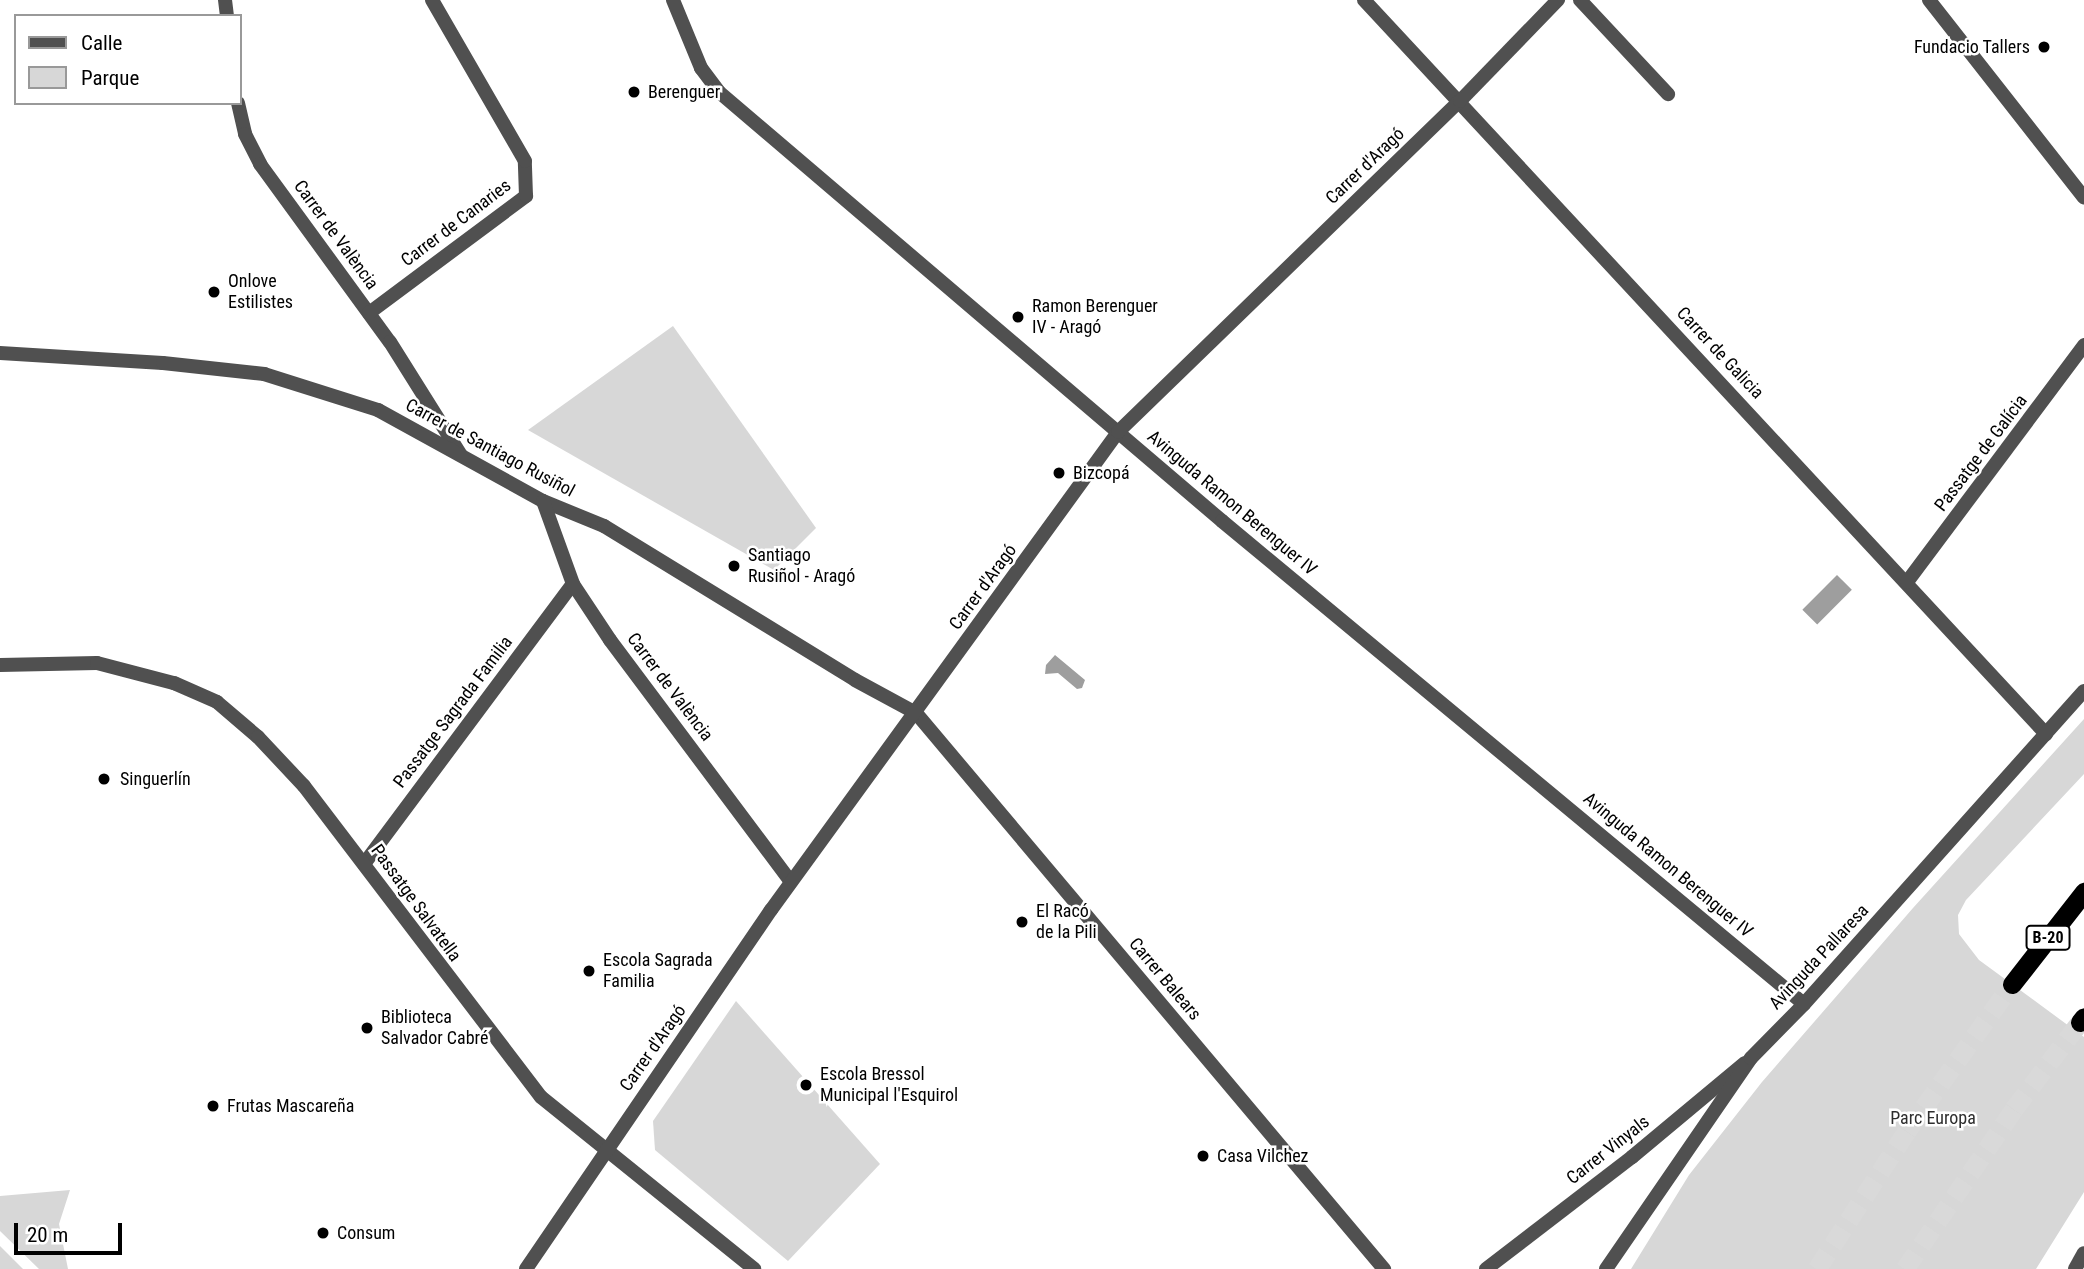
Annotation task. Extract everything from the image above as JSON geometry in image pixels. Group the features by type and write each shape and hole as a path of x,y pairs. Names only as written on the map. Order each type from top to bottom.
{"highway":[{"name":"B-20","path":"2012,984 2084,892"}],"street":[{"name":"Carrer de Canaries","path":"369,313 526,196 525,161 432,0"},
{"name":"Avinguda Ramon Berenguer IV","path":"673,0 701,68 719,92 1118,432 1804,1004"},
{"name":"Carrer de Galicia","path":"1364,0 2046,734"},
{"name":"Carrer d'Aragó","path":"526,1269 792,882 1118,432 1460,101 1558,0"},
{"path":"1580,0 1668,94"},
{"path":"1929,0 2084,198"},
{"name":"Carrer de València","path":"238,105 245,134 260,164 369,313 461,456"},
{"name":"Passatge de Galícia","path":"1907,582 2084,345"},
{"name":"Carrer de Santiago Rusiñol","path":"0,353 163,363 264,374 378,410 543,501 604,526 855,680 916,713"},
{"name":"Carrer de València","path":"543,501 573,584 610,640 792,882"},
{"name":"Passatge Sagrada Familia","path":"364,864 573,584"},
{"name":"Passatge Salvatella","path":"0,665 97,663 174,683 217,702 258,737 304,786 541,1097 754,1269"},
{"name":"Avinguda Pallaresa","path":"1606,1269 1751,1058 1804,1004 2084,691"},
{"name":"Carrer Balears","path":"916,713 1384,1269"},
{"name":"Carrer Vinyals","path":"1486,1269 1633,1157 1751,1058"},
{"path":"2075,1269 2084,1253"}],"green space":[{"path":"673,326 816,528 774,570 528,430"},
{"name":"Parc Europa","path":"2084,719 2084,774 1966,900 1958,915 1959,934 1979,960 2084,1037 2084,1192 2036,1269 1631,1269 1689,1175 1762,1082 1913,908"},
{"path":"736,1001 880,1164 788,1261 655,1150 653,1121"},
{"path":"70,1190 59,1224 68,1269 39,1269 0,1231 0,1196"},
{"path":"0,1246 23,1269 0,1269"}],"shaded area":[{"path":"1837,575 1852,590 1817,624 1802,610"},
{"path":"1055,655 1085,680 1082,688 1077,689 1058,673 1045,674 1046,665"}],"tunnel":[{"path":"1817,1269 1907,1131 2012,984"},
{"path":"1905,1269 2014,1109 2080,1022"}],"place":[{"name":"Fundacio Tallers","path":"2044,47"},
{"name":"Berenguer","path":"634,92"},
{"name":"Onlove Estilistes","path":"214,292"},
{"name":"Ramon Berenguer IV - Aragó","path":"1018,317"},
{"name":"Bizcopá","path":"1059,473"},
{"name":"Santiago Rusiñol - Aragó","path":"734,566"},
{"name":"Singuerlín","path":"104,779"},
{"name":"El Racó de la Pili","path":"1022,922"},
{"name":"Escola Sagrada Familia","path":"589,971"},
{"name":"Biblioteca Salvador Cabré","path":"367,1028"},
{"name":"Escola Bressol Municipal l'Esquirol","path":"806,1085"},
{"name":"Frutas Mascareña","path":"213,1106"},
{"name":"Casa Vilchez","path":"1203,1156"},
{"name":"Consum","path":"323,1233"}]}
